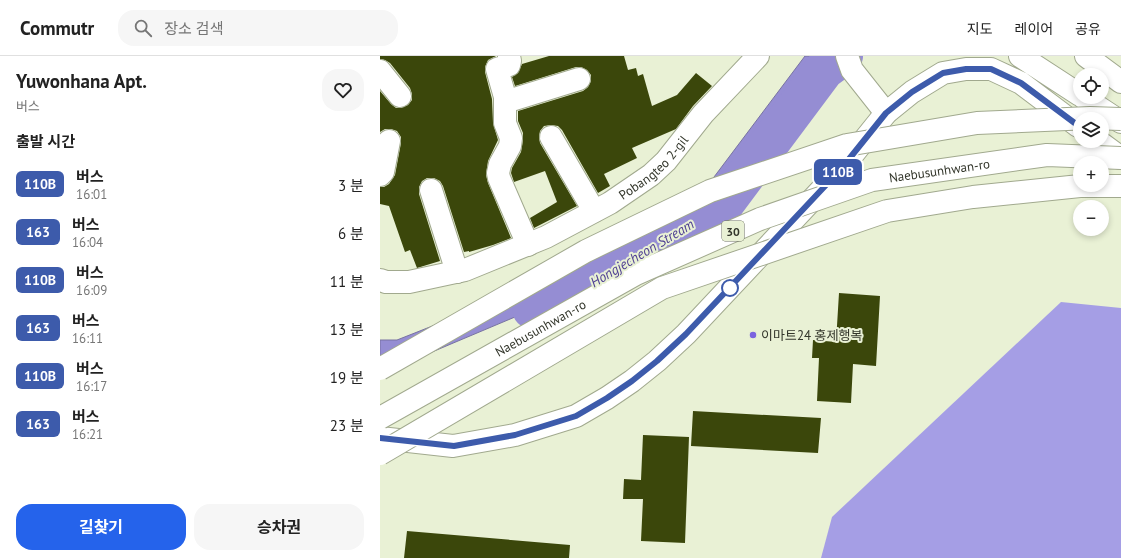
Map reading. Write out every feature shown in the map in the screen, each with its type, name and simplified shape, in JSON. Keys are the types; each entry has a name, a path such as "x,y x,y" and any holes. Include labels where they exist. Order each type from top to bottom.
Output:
{"main road":[{"path":"509,56 510,60 508,65 496,69 505,102 505,123 511,140 510,146 500,164 498,173 528,245"},
{"name":"Pobangteo 2-gil","path":"380,280 409,282 457,272 546,237 610,202 651,175 666,161 703,114 758,56"},
{"path":"380,438 454,446 515,435 576,416 607,398 632,381 657,361 686,334 841,169 886,113 912,92 943,73 962,57 970,56"},
{"path":"1020,56 1073,90"},
{"path":"1086,56 1121,82"},
{"path":"849,63 886,113"},
{"path":"943,73 966,69 991,69 1021,83 1073,123"},
{"path":"380,71 400,96"},
{"path":"505,102 579,79"},
{"path":"1094,104 1121,121"},
{"path":"380,370 586,252 697,198 710,192 847,145 977,123 1090,118 1121,121"},
{"path":"551,137 594,211"},
{"path":"380,175 383,172 389,142"},
{"path":"1107,148 1121,158"},
{"name":"Naebusunhwan-ro","path":"380,418 636,274 760,219 872,180 1046,155 1121,158"},
{"path":"380,454 662,288 887,211 973,197 1080,186 1121,186"},
{"path":"431,190 457,272"}],"shaded area":[{"path":"805,56 848,56 824,70 724,204 579,290 394,368 380,367 380,340 397,340 564,274 711,181"},
{"path":"1061,302 1121,308 1121,558 821,558 832,517"}],"building":[{"path":"380,56 496,56 488,60 485,67 492,99 493,123 498,140 488,161 486,175 511,238 493,245 464,252 443,186 440,181 434,178 427,178 422,181 419,187 419,194 440,261 417,268 410,250 405,252 389,206 380,204 380,187 384,187 389,184 395,175 401,137 397,131 391,129 385,129 380,132 380,91 396,108 401,108 408,105 412,100 412,94 410,88 390,63 380,59"},
{"path":"549,56 624,56 628,70 636,68 638,76 643,74 652,106 677,95 696,73 712,86 693,106 676,129 632,148 637,158 604,174 610,186 598,193 562,130 558,126 544,126 540,131 540,143 577,206 534,228 530,218 557,202 545,171 514,182 511,173 512,168 521,152 523,140 523,133 518,121 518,111 583,91 588,87 591,81 591,75 587,70 581,67 576,67 515,86 512,77 518,73 522,64"},
{"path":"839,293 880,296 876,366 853,364 851,403 817,401 819,358 812,358 813,340 836,342"},
{"path":"693,411 821,418 818,453 691,446"},
{"path":"643,435 689,437 685,543 641,541 643,499 623,499 624,479 641,480"},
{"path":"407,531 570,545 569,558 404,558"}],"waterway":[{"name":"Hongjecheon Stream","path":"532,309 579,290 724,204 824,70 843,56"}],"bus line":[{"name":"110B","path":"380,438 454,446 515,435 576,416 607,398 632,381 657,361 686,334 841,169 886,113 912,92 943,73 966,69 991,69 1021,83 1073,122"}],"place":[{"name":"이마트24 홍제행복","path":"753,335"}]}
